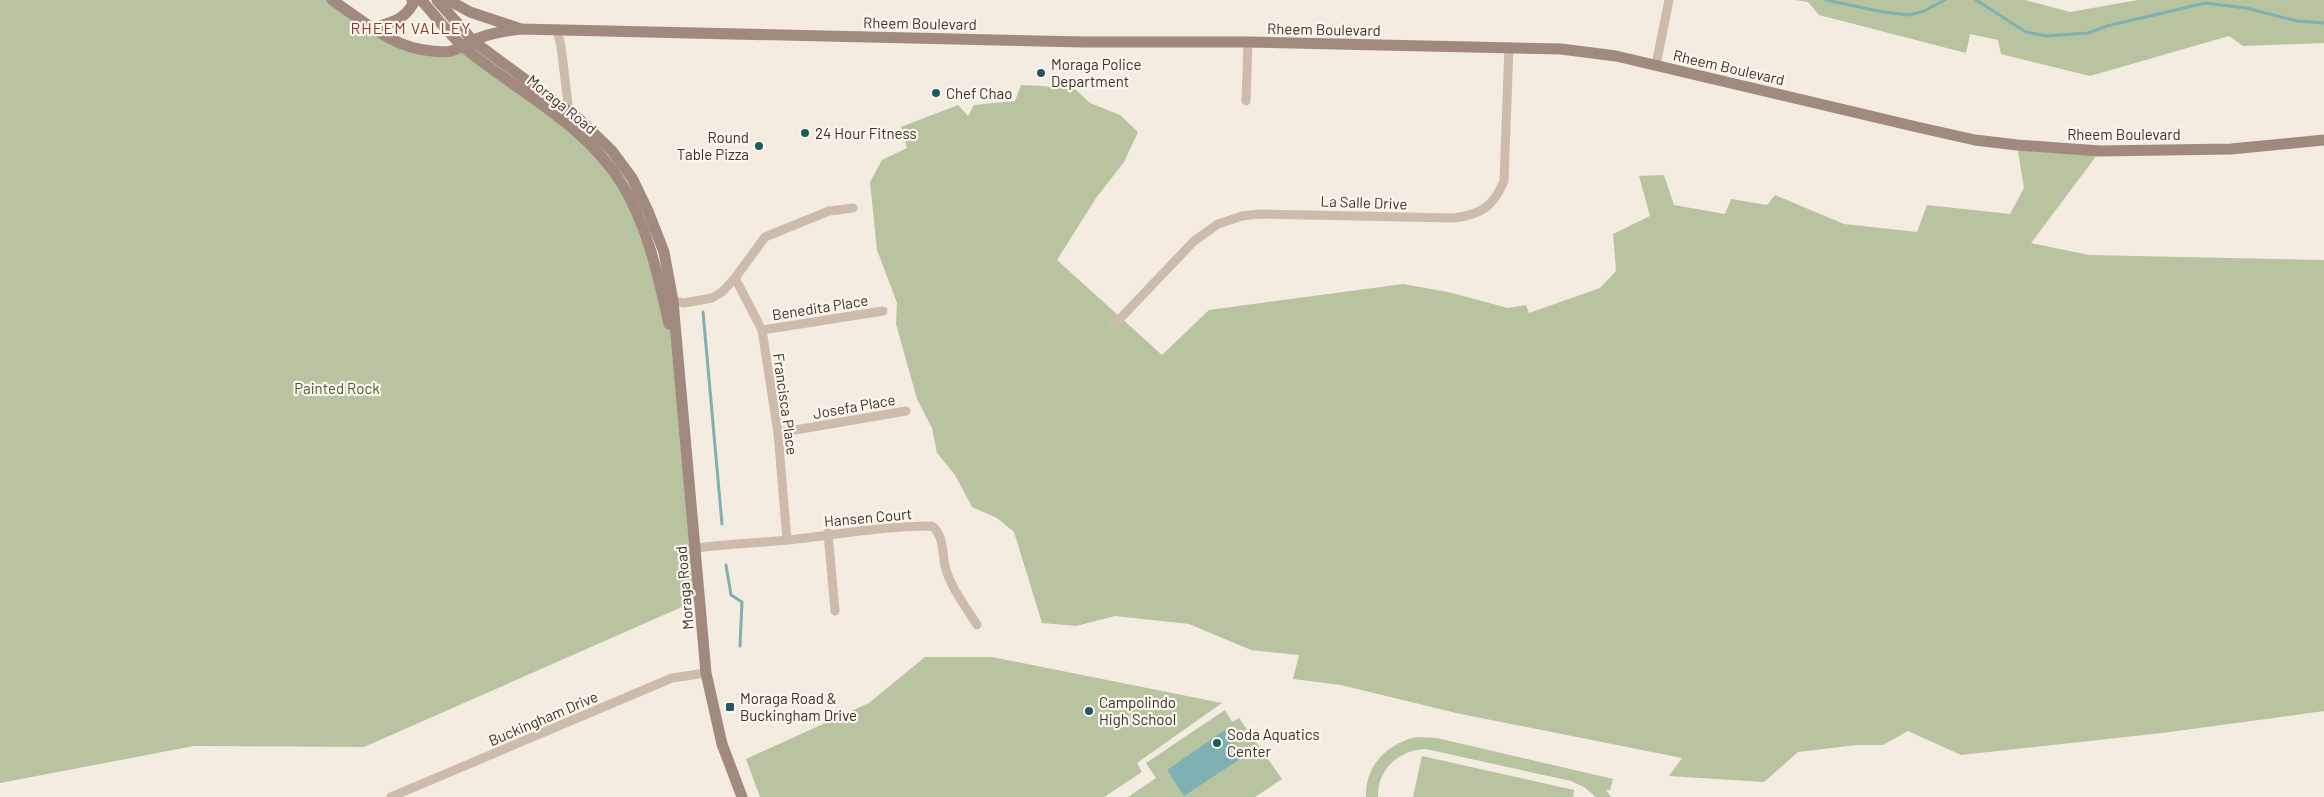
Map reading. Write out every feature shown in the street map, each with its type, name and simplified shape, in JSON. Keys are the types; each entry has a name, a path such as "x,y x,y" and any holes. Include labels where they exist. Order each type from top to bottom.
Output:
{"street":[{"name":"Rheem Boulevard","path":"332,0 383,35 414,50 450,52 506,30 520,29 1084,42 1248,42 1509,47 1579,51 1616,56 1975,140 2017,145 2100,151 2231,149 2324,140"},
{"path":"373,28 396,21 407,14 413,4 412,0"},
{"name":"Moraga Road","path":"421,0 468,44 572,128 604,158 622,184 654,255 680,372"},
{"name":"Moraga Road","path":"437,0 468,44 569,112 612,151 632,178 648,211 664,252 673,301 706,673 722,744 742,797"},
{"path":"448,0 476,14 520,29"},
{"path":"1656,66 1669,0"},
{"path":"557,30 562,46 569,112"},
{"path":"1246,101 1248,42"},
{"name":"La Salle Drive","path":"1114,325 1194,241 1218,224 1242,216 1259,214 1454,218 1467,216 1484,208 1497,198 1504,181 1509,47"},
{"path":"673,301 684,304 712,298 722,292 735,278 765,237 829,211 853,208"},
{"name":"Francisca Place","path":"735,278 762,330 778,433 787,540"},
{"name":"Benedita Place","path":"762,330 883,311"},
{"name":"Josefa Place","path":"778,433 906,411"},
{"name":"Hansen Court","path":"696,548 746,542 787,540 828,533 932,526 941,538 946,568 951,582 978,625"},
{"path":"828,533 835,611"},
{"name":"Buckingham Drive","path":"391,797 672,678 706,673"}],"green space":[{"name":"Painted Rock","path":"0,0 332,0 414,50 463,47 604,158 654,255 680,372 700,599 364,747 194,746 0,783"},
{"path":"1795,0 2025,0 2070,12 2138,0 2324,0 2324,43 2243,46 2229,36 2090,76 2001,54 1998,40 1970,34 1966,53 1819,15 1808,2"},
{"path":"1021,85 1076,90 1090,103 1120,115 1138,132 1124,162 1096,198 1057,260 1162,355 1209,310 1403,284 1448,292 1508,308 1526,305 1529,313 1600,288 1616,271 1613,234 1650,216 1639,176 1664,175 1674,205 1725,214 1731,199 1767,205 1775,195 1844,224 1917,232 1927,205 2010,214 2024,188 2017,145 2100,151 2031,243 2089,255 2324,260 2324,711 2162,733 1961,755 1908,731 1883,745 1857,745 1798,752 1764,782 1669,776 1682,758 1456,713 1341,685 1293,679 1299,655 1251,650 1189,624 1115,616 1076,626 1042,623 1014,532 997,518 972,507 955,475 937,453 932,428 917,399 896,324 897,303 877,250 870,182 882,160 907,148 901,127 958,105 968,116 974,105 1015,101"},
{"path":"925,657 992,657 1222,703 1137,763 1142,772 1104,797 760,797 746,759 869,703"},
{"name":"Soda Aquatics Center","path":"1225,710 1232,722 1239,718 1282,779 1255,797 1128,797 1156,778 1146,763"},
{"path":"1417,737 1437,738 1613,779 1610,790 1606,790 1611,797 1596,797 1584,787 1571,781 1426,749 1416,750 1399,757 1381,778 1378,797 1366,797 1369,775 1380,758 1387,750 1406,740"},
{"path":"1422,756 1574,790 1573,797 1413,797"}],"water":[{"path":"1225,730 1243,757 1184,796 1167,770"}],"waterway":[{"path":"1826,0 1883,12 1910,15 1924,11 1945,0"},
{"path":"1976,0 2026,32 2047,36 2088,33 2107,26 2205,3 2246,8 2297,21 2324,23"},
{"path":"703,312 722,524"},
{"path":"726,565 731,595 742,602 740,646"}],"place":[{"name":"Moraga Police Department","path":"1041,73"},
{"name":"Chef Chao","path":"936,93"},
{"name":"24 Hour Fitness","path":"805,133"},
{"name":"Round Table Pizza","path":"759,146"},
{"name":"Moraga Road & Buckingham Drive","path":"730,707"},
{"name":"Campolindo High School","path":"1089,711"},
{"name":"Soda Aquatics Center","path":"1217,743"}],"district":[{"name":"RHEEM VALLEY","path":"411,27"}]}
